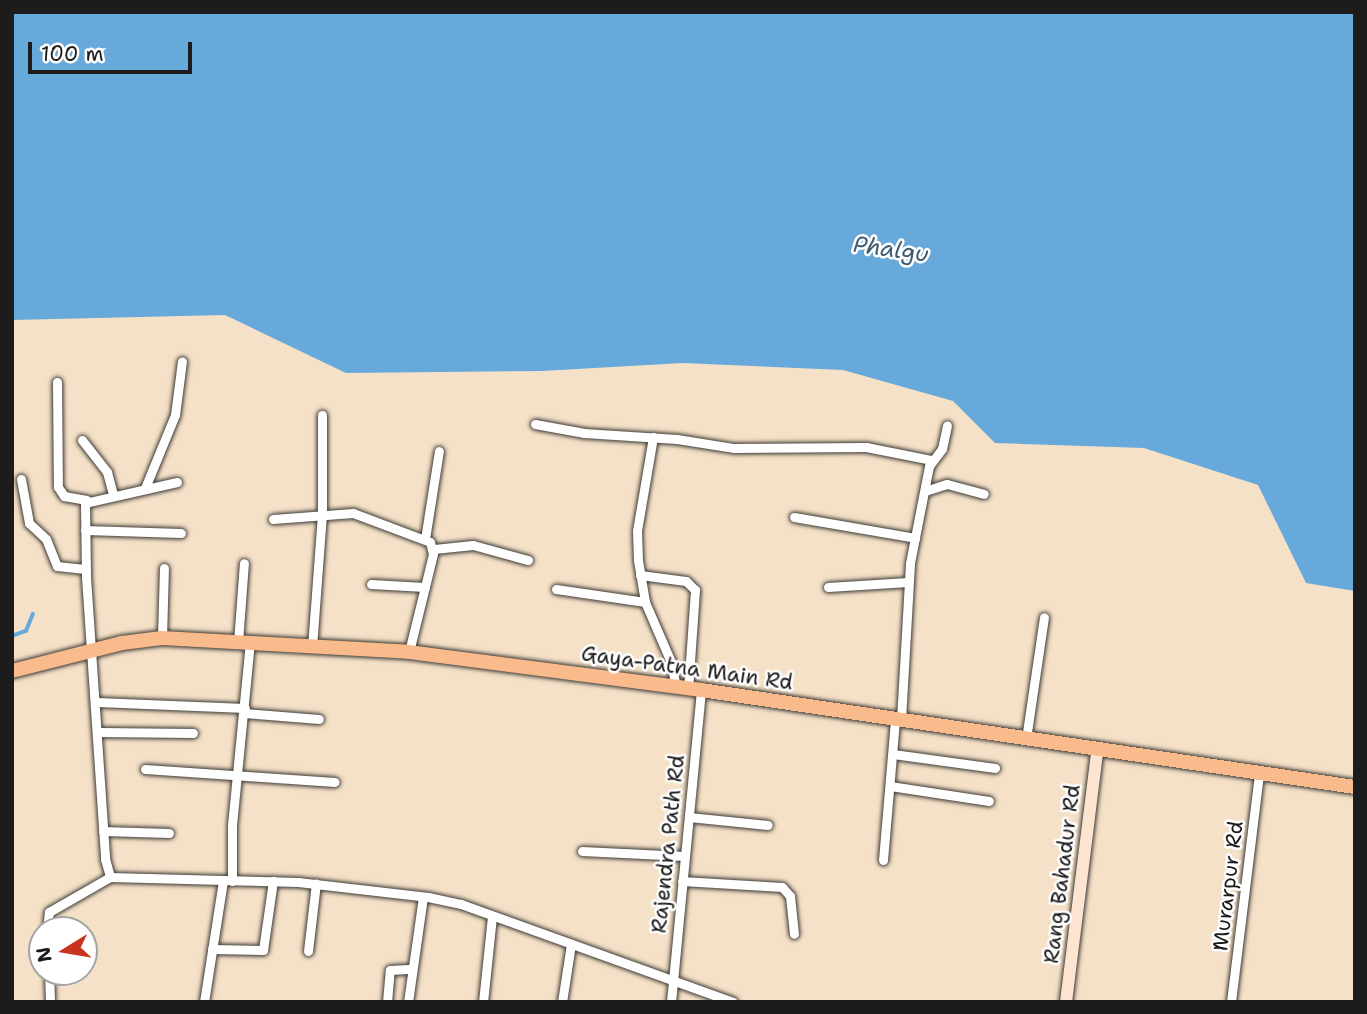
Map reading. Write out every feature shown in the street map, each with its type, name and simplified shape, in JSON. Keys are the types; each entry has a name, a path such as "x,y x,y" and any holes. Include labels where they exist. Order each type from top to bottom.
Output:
{"main road":[{"name":"Gaya-Patna Main Rd","path":"12,671 93,650 162,638 409,652 898,719 1355,788"}],"street":[{"path":"145,488 175,415 182,361"},
{"path":"57,382 58,487 64,496 87,500 177,482"},
{"path":"313,647 322,513 322,415"},
{"path":"535,424 584,433 653,437 734,448 866,447 931,460"},
{"path":"883,860 892,754 898,719 908,582 931,460 942,449 947,426"},
{"path":"653,437 637,531 640,575 645,602 671,662 688,689"},
{"path":"82,440 107,472 113,495"},
{"path":"425,539 439,451"},
{"path":"21,479 29,523 46,539 57,566 86,569"},
{"path":"925,491 947,484 984,494"},
{"path":"87,500 86,569 97,702 103,831 110,877"},
{"path":"272,519 322,513 361,514 425,539 434,549"},
{"path":"794,517 915,538"},
{"path":"85,530 181,533"},
{"path":"434,549 473,545 528,560"},
{"path":"409,652 434,549"},
{"path":"204,1002 212,949 228,881 245,710 244,563"},
{"path":"162,638 164,568"},
{"name":"Rajendra Path Rd","path":"640,575 686,582 695,590 688,689 689,817 671,1002"},
{"path":"828,587 908,582"},
{"path":"371,584 425,587"},
{"path":"556,589 645,602"},
{"path":"1026,739 1044,617"},
{"path":"97,702 245,710 319,719"},
{"path":"99,733 193,733"},
{"name":"Rang Bahadur Rd","path":"1066,1002 1097,751"},
{"path":"892,754 995,768"},
{"path":"145,769 335,782"},
{"name":"Murarpur Rd","path":"1231,1002 1259,774"},
{"path":"890,786 989,801"},
{"path":"689,817 768,825"},
{"path":"103,831 169,833"},
{"path":"582,851 685,856"},
{"path":"49,916 49,912 110,877 316,883 423,897 492,916 733,1002"},
{"path":"212,949 257,954 263,950 273,881"},
{"path":"682,881 782,887 790,896 794,934"},
{"path":"308,951 316,883"},
{"path":"408,1002 423,897"},
{"path":"483,1002 492,916"},
{"path":"562,1002 571,944"},
{"path":"387,1002 390,970 412,969"}],"water":[{"name":"Phalgu","path":"12,12 1355,12 1355,591 1306,583 1258,485 1144,448 995,443 953,401 843,370 683,363 542,371 346,373 225,315 12,320"}],"waterway":[{"path":"12,389 12,398"},
{"path":"12,636 26,631 33,614"}]}
